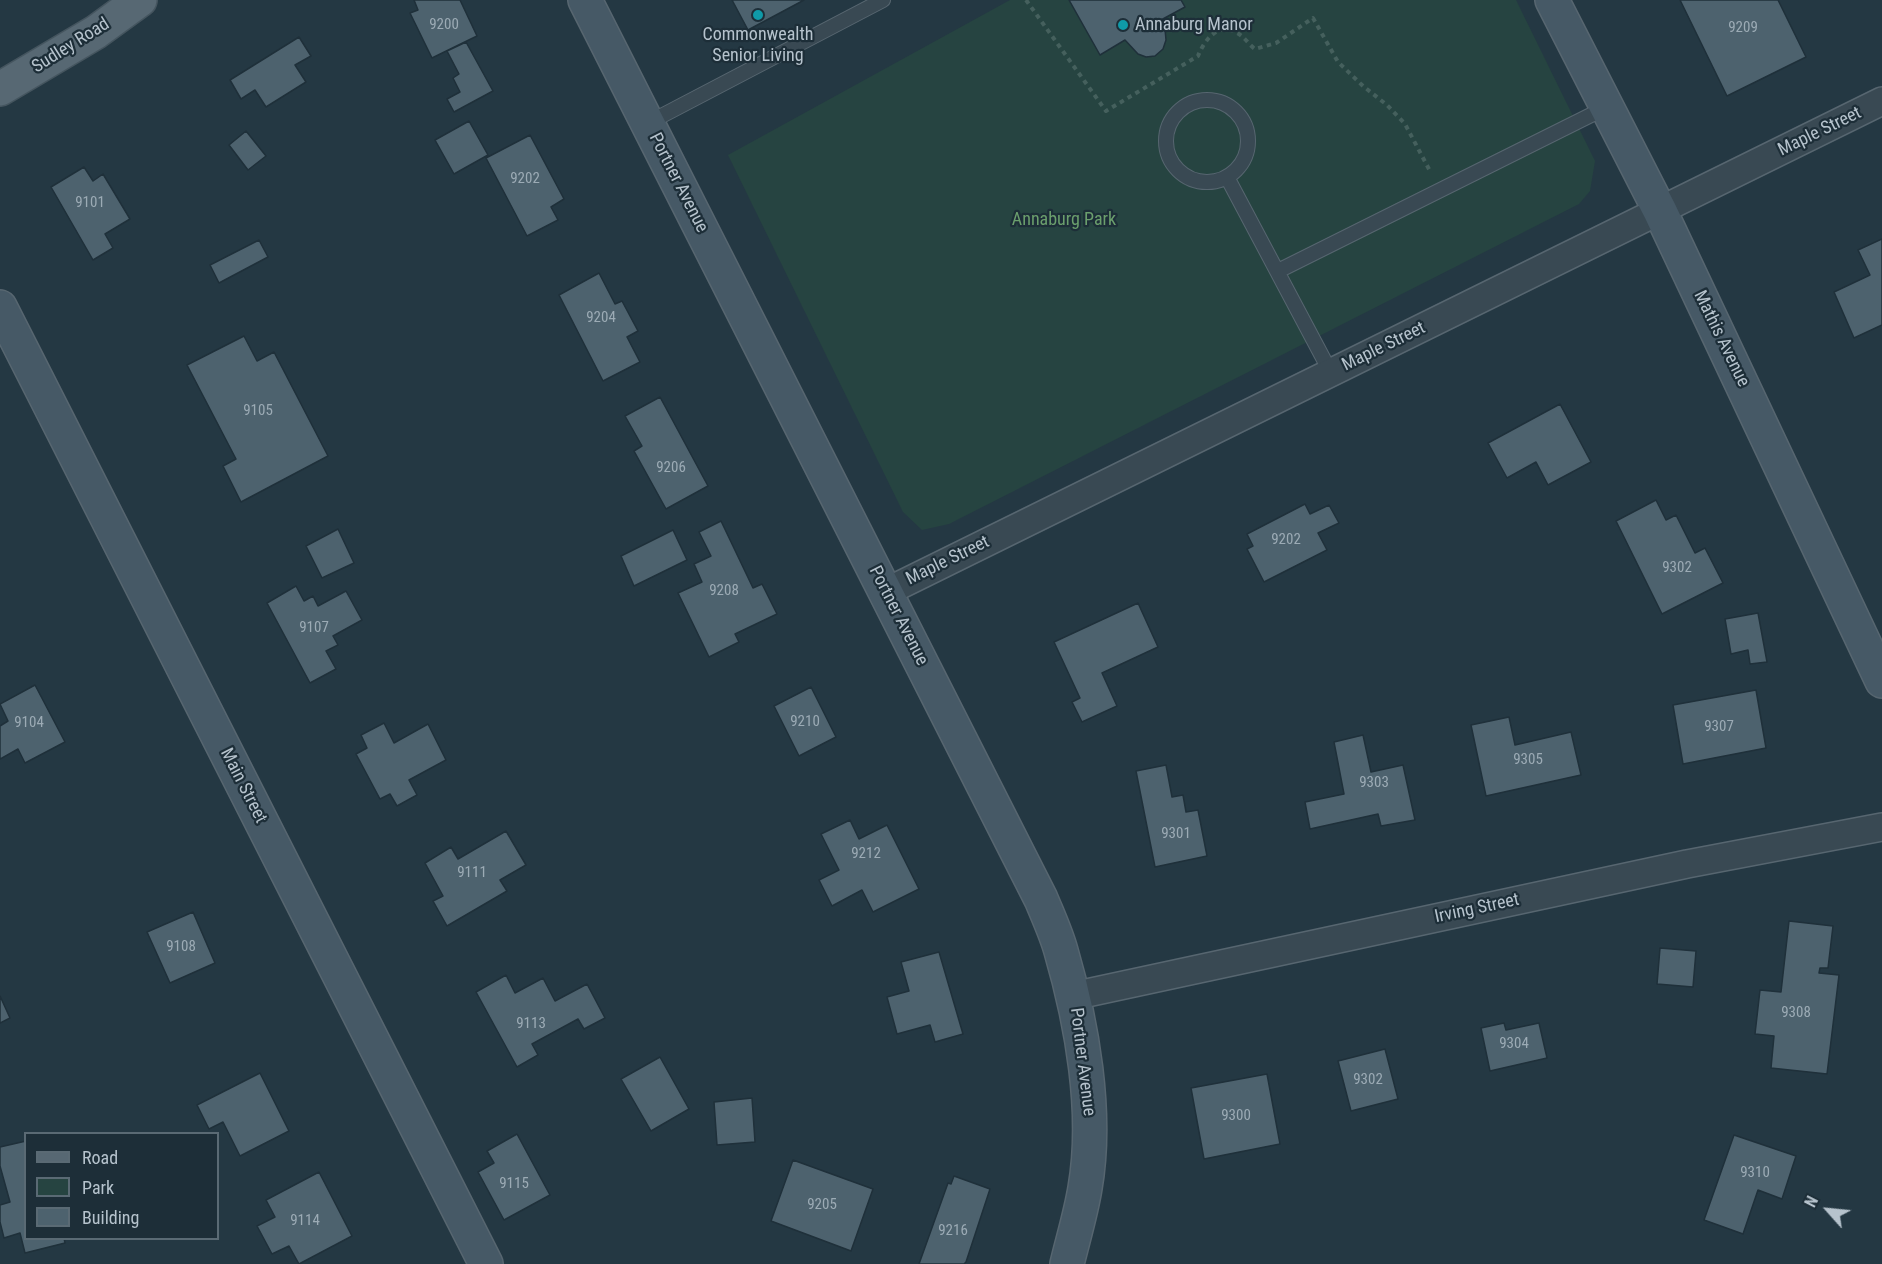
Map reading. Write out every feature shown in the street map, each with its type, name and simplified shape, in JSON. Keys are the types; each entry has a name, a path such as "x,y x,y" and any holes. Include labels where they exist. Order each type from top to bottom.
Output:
{"main road":[{"name":"Sudley Road","path":"0,89 96,32 140,0"}],"street":[{"name":"Portner Avenue","path":"585,0 1041,899 1060,948 1073,996 1084,1061 1090,1122 1085,1187 1067,1264"},
{"name":"Mathis Avenue","path":"1552,0 1660,211 1882,681"},
{"name":"Maple Street","path":"886,592 1882,101"},
{"name":"Main Street","path":"0,307 486,1264"},
{"name":"Irving Street","path":"1073,996 1675,866 1882,827"}],"lane":[{"path":"648,123 883,0"},
{"path":"1204,99 1214,100 1226,104 1243,120 1248,142 1246,154 1235,171 1227,177 1217,182 1197,182 1179,173 1173,166 1165,146 1166,135 1172,118 1182,108 1204,99"},
{"path":"1278,271 1607,107"},
{"path":"1227,177 1331,373"}],"path":[{"path":"1026,0 1107,111 1198,56 1204,41 1215,33 1227,30 1238,33 1255,49 1276,43 1313,18 1338,62 1405,124 1441,190"}],"green space":[{"name":"Annaburg Park","path":"1010,0 1516,0 1595,161 1590,191 1579,204 949,524 922,530 903,512 728,155"}],"building":[{"path":"414,0 460,0 477,36 432,58 410,13 418,10"},
{"name":"Commonwealth Senior Living","path":"732,0 804,0 748,30"},
{"name":"Annaburg Manor","path":"1069,0 1181,0 1185,7 1161,20 1166,40 1163,49 1155,56 1146,57 1138,54 1125,40 1100,55"},
{"path":"1680,0 1778,0 1806,57 1727,96"},
{"path":"299,37 311,56 295,65 306,82 266,107 255,90 241,99 230,80"},
{"path":"466,42 493,91 454,112 447,99 460,92 453,78 459,74 447,51"},
{"path":"469,121 488,155 454,174 435,140"},
{"path":"246,131 266,156 248,170 229,145"},
{"path":"530,135 564,199 551,207 558,220 527,236 486,158"},
{"path":"84,167 93,181 103,174 130,219 105,234 113,248 93,260 51,187"},
{"path":"1882,239 1882,325 1854,338 1834,292 1870,275 1858,250"},
{"path":"259,240 268,257 219,283 210,265"},
{"path":"599,273 615,304 622,301 638,331 627,337 640,362 603,381 559,295"},
{"path":"244,336 257,361 274,352 328,456 241,502 223,466 236,459 187,365"},
{"path":"660,397 708,486 666,509 634,451 642,446 625,416"},
{"path":"1560,404 1591,462 1548,485 1536,462 1507,478 1488,443"},
{"path":"1656,500 1666,520 1676,515 1695,553 1705,548 1723,583 1662,614 1616,521"},
{"path":"1305,504 1310,514 1329,505 1339,523 1318,533 1327,550 1264,582 1247,549 1253,546 1247,534"},
{"path":"721,521 753,588 762,584 777,614 735,634 739,642 709,657 678,593 702,582 694,564 711,556 699,532"},
{"path":"338,529 354,563 322,578 306,546"},
{"path":"673,530 687,560 634,586 621,556"},
{"path":"296,586 304,601 313,596 318,606 346,591 362,620 333,636 338,645 326,651 336,669 310,683 267,603"},
{"path":"1138,603 1158,647 1102,673 1117,706 1082,722 1072,702 1080,698 1054,642"},
{"path":"1758,613 1767,662 1750,664 1748,650 1731,654 1725,619"},
{"path":"35,685 65,742 25,763 18,749 0,759 0,726 8,721 0,704"},
{"path":"811,687 836,737 799,756 774,706"},
{"path":"1756,690 1766,748 1683,764 1673,705"},
{"path":"1509,717 1515,745 1571,732 1581,775 1486,796 1471,725"},
{"path":"384,723 394,743 428,724 446,760 409,780 417,795 397,806 390,794 380,799 356,754 367,748 361,735"},
{"path":"1363,735 1371,772 1403,765 1415,820 1381,826 1378,814 1310,829 1305,802 1344,794 1334,742"},
{"path":"1166,765 1172,797 1183,795 1186,812 1198,810 1207,856 1155,867 1136,771"},
{"path":"850,820 859,839 887,825 919,889 873,912 862,890 832,906 819,880 839,870 821,834"},
{"path":"506,831 526,865 500,880 507,891 447,926 433,901 443,896 425,863 451,847 458,859"},
{"path":"193,912 215,963 170,983 147,932"},
{"path":"1789,921 1833,926 1828,968 1820,968 1819,973 1839,975 1827,1074 1771,1068 1774,1036 1755,1034 1760,990 1781,992"},
{"path":"1660,948 1696,951 1693,987 1657,984"},
{"path":"939,952 963,1034 935,1042 930,1025 897,1034 887,997 909,991 901,962"},
{"path":"506,975 515,993 543,978 555,1001 587,984 605,1018 584,1029 578,1019 532,1044 538,1055 517,1067 476,992"},
{"path":"0,996 10,1018 0,1023"},
{"path":"1504,1023 1506,1030 1539,1023 1547,1058 1490,1071 1481,1028"},
{"path":"1385,1049 1398,1099 1351,1111 1338,1061"},
{"path":"660,1057 689,1109 651,1131 621,1079"},
{"path":"260,1073 289,1131 240,1156 223,1122 209,1129 197,1105"},
{"path":"1267,1074 1280,1144 1204,1159 1191,1088"},
{"path":"752,1098 755,1142 717,1145 714,1102"},
{"path":"517,1134 550,1195 504,1220 478,1172 494,1163 487,1151"},
{"path":"1734,1135 1796,1156 1782,1199 1758,1190 1743,1234 1704,1220"},
{"path":"24,1141 24,1240 64,1240 65,1243 25,1253 20,1233 4,1238 0,1222 0,1205 10,1202 0,1166 0,1147"},
{"path":"793,1160 873,1189 851,1251 771,1221"},
{"path":"319,1172 352,1236 299,1264 289,1246 272,1254 257,1226 275,1217 266,1200"},
{"path":"954,1176 990,1189 966,1262 964,1264 919,1264 948,1183 951,1184"}],"place":[{"name":"Commonwealth Senior Living","path":"758,15"},
{"name":"Annaburg Manor","path":"1123,25"}]}
